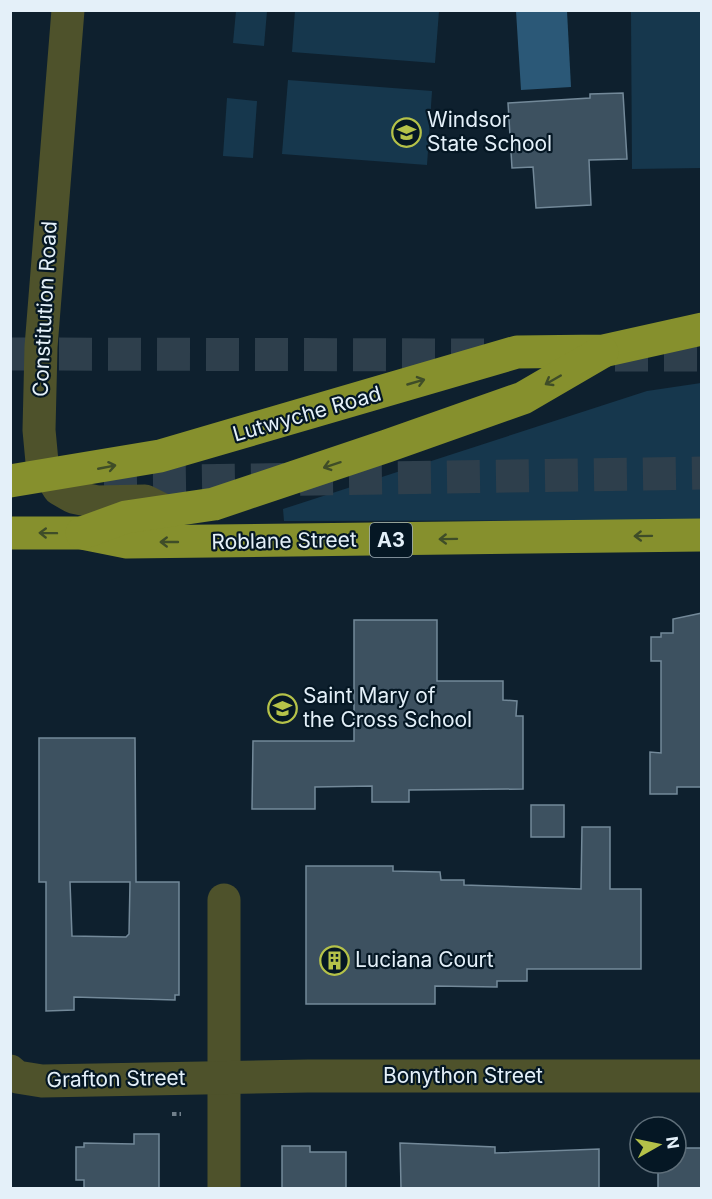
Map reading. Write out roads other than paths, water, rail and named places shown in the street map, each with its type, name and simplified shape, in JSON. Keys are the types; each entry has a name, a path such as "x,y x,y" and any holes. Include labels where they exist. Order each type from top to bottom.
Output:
{"highway":[{"name":"Lutwyche Road","path":"10,482 160,456 517,352 603,351 702,329"},
{"name":"Lutwyche Road","path":"82,533 126,517 214,504 523,398 603,351"},
{"name":"Roblane Street","path":"11,535 82,533 127,542 702,536"}],"street":[{"name":"Constitution Road","path":"49,477 42,462 39,443 41,347 68,10"},
{"path":"49,477 59,489 84,501 145,501 167,512"},
{"path":"224,900 224,1188"},
{"name":"Grafton Street","path":"10,1071 17,1077 42,1081 224,1078"},
{"name":"Bonython Street","path":"224,1078 702,1077"}],"tunnel":[{"path":"10,354 492,355"},
{"path":"615,355 702,355"},
{"path":"55,483 702,473"}],"place":[{"name":"Windsor State School","path":"406,132"},
{"name":"Saint Mary of the Cross School","path":"282,708"},
{"name":"Luciana Court","path":"334,960"}]}
